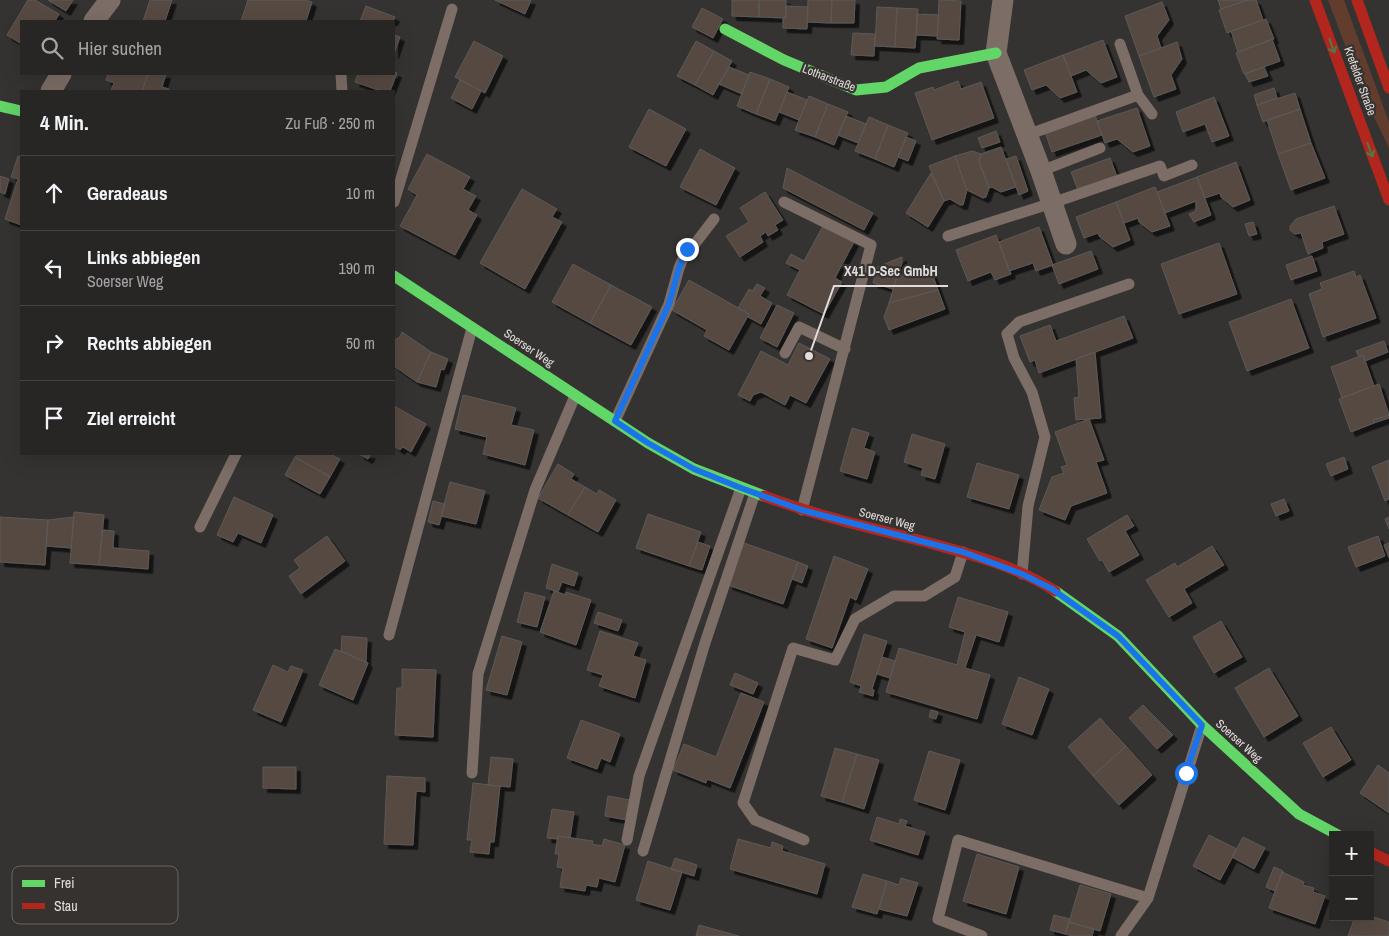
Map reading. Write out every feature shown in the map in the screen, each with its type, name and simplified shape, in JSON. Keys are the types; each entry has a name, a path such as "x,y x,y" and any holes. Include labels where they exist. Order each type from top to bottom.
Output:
{"street":[{"path":"95,20 110,0"},
{"path":"1002,0 996,53 1041,171 1066,244"},
{"name":"Krefelder Straße","path":"1315,0 1389,200"},
{"name":"Krefelder Straße","path":"1357,0 1389,88"},
{"name":"Lotharstraße","path":"725,29 784,60 856,90 886,87 919,68 996,53"},
{"path":"52,90 59,75"},
{"path":"0,106 20,111"},
{"name":"Soerser Weg","path":"395,277 648,443 694,469 755,494 802,510 963,552 1022,574 1052,589 1118,636 1202,725 1299,814 1331,831"},
{"path":"1374,854 1389,861"}],"lane":[{"path":"395,199 452,9"},
{"path":"1120,44 1138,95 1152,114"},
{"path":"341,75 342,90"},
{"path":"1027,135 1138,95"},
{"path":"1041,171 1100,148"},
{"path":"948,236 1052,204 1160,166 1164,176 1192,165"},
{"path":"784,202 871,245 802,510"},
{"path":"615,421 669,304 679,268 687,249 694,245 714,219"},
{"path":"1022,574 1028,506 1045,437 1032,392 1014,358 1007,334 1019,322 1129,284"},
{"path":"389,635 472,326"},
{"path":"785,353 799,327 845,349"},
{"path":"472,773 478,674 535,490 575,396"},
{"path":"200,527 236,455"},
{"path":"627,840 639,776 741,488"},
{"path":"643,851 705,643 755,494"},
{"path":"804,840 755,820 743,803 794,648 835,660 855,619 894,596 924,596 956,577 963,552"},
{"path":"1121,936 1148,898 1202,725"},
{"path":"982,936 938,919 958,840 1148,898"}],"shaded area":[{"path":"1328,0 1344,0 1389,122 1389,148 1365,98"}],"building":[{"path":"28,0 35,0 59,14 56,20 20,20 20,43 7,35"},
{"path":"48,0 73,0 66,11"},
{"path":"150,0 172,0 165,20 143,20"},
{"path":"248,0 305,0 312,2 306,20 241,20"},
{"path":"495,0 531,0 525,14"},
{"path":"732,0 759,0 759,17 732,16"},
{"path":"759,0 786,0 786,18 759,17"},
{"path":"808,0 832,0 831,23 807,22"},
{"path":"832,0 855,0 854,23 831,23"},
{"path":"939,0 961,1 959,40 937,39"},
{"path":"1218,0 1248,0 1221,9"},
{"path":"1248,0 1256,0 1263,20 1227,33 1219,10"},
{"path":"1162,2 1169,20 1157,36 1161,48 1139,56 1125,16"},
{"path":"366,6 395,17 394,20 360,20"},
{"path":"786,6 808,7 807,29 783,28 783,18 786,18"},
{"path":"877,7 897,8 895,47 875,46"},
{"path":"702,8 723,19 713,38 692,27"},
{"path":"897,8 918,9 915,48 895,47"},
{"path":"917,14 939,15 937,36 916,35"},
{"path":"1266,19 1274,39 1238,52 1231,31"},
{"path":"853,33 875,34 874,56 851,55"},
{"path":"395,35 400,37 395,51"},
{"path":"1272,39 1280,61 1244,74 1236,53"},
{"path":"1103,40 1117,77 1101,83 1086,70 1071,76 1063,55"},
{"path":"474,41 503,56 485,93 455,77"},
{"path":"696,41 714,51 695,85 677,76"},
{"path":"1177,42 1182,59 1171,75 1176,89 1154,97 1139,56"},
{"path":"714,51 732,61 713,95 695,85"},
{"path":"1063,55 1077,92 1060,98 1046,85 1032,90 1024,70"},
{"path":"729,67 749,75 742,94 719,84"},
{"path":"1264,67 1268,76 1249,82 1245,74"},
{"path":"395,72 397,73 390,90 378,90 355,82 358,75 395,75"},
{"path":"750,72 770,79 756,114 737,106"},
{"path":"108,75 148,75 142,90 111,90 114,83 106,80"},
{"path":"148,75 166,75 162,87 169,90 142,90"},
{"path":"770,79 789,87 775,121 756,114"},
{"path":"460,80 481,91 472,109 451,98"},
{"path":"958,81 961,89 981,82 994,118 932,140 915,93 933,87 934,90"},
{"path":"1274,88 1277,98 1257,105 1254,95"},
{"path":"787,92 807,100 799,120 779,112"},
{"path":"1295,93 1300,109 1263,122 1257,105"},
{"path":"809,96 828,104 815,137 795,130"},
{"path":"1214,97 1229,136 1212,142 1205,124 1183,132 1176,112"},
{"path":"828,104 848,112 834,145 815,137"},
{"path":"1137,108 1150,146 1133,152 1117,139 1105,143 1097,121"},
{"path":"649,109 686,129 666,166 629,147"},
{"path":"1300,109 1311,143 1278,154 1267,120"},
{"path":"1095,115 1102,135 1052,152 1045,132"},
{"path":"846,116 866,124 858,143 838,135"},
{"path":"869,117 888,125 875,159 855,151"},
{"path":"888,125 908,133 894,167 875,159"},
{"path":"996,131 1000,142 982,148 978,138"},
{"path":"906,137 916,141 908,161 898,157"},
{"path":"1311,143 1325,178 1291,190 1278,154"},
{"path":"1001,147 1016,187 1001,192 992,187 989,188 979,161 981,154"},
{"path":"700,149 735,168 716,205 680,187"},
{"path":"972,151 981,154 979,161 989,188 986,197 983,198 967,190 955,156"},
{"path":"427,154 470,177 463,189 476,196 468,210 477,215 455,255 400,226 417,195 408,189"},
{"path":"18,156 20,157 20,225 5,219 18,179 11,177"},
{"path":"955,156 967,190 963,205 950,199 944,201 929,166"},
{"path":"1016,156 1028,191 1019,195 1006,159"},
{"path":"1110,158 1117,177 1078,190 1071,172"},
{"path":"1236,162 1250,200 1233,207 1221,197 1220,193 1205,198 1197,177"},
{"path":"787,168 873,213 864,230 783,188"},
{"path":"931,173 944,201 928,227 906,213"},
{"path":"0,176 9,179 5,194 0,192"},
{"path":"1197,177 1211,215 1194,222 1189,214 1196,211 1196,201 1165,213 1157,192"},
{"path":"1155,187 1170,226 1152,232 1139,222 1138,218 1124,223 1116,202"},
{"path":"522,189 557,209 552,217 562,222 525,289 480,263"},
{"path":"765,192 783,220 775,225 778,230 768,236 766,232 760,236 763,242 740,257 726,236 749,222 740,208"},
{"path":"1116,202 1130,240 1113,247 1099,236 1098,233 1084,238 1076,217"},
{"path":"1334,206 1344,234 1322,242 1323,248 1308,254 1301,233 1295,234 1290,230 1290,226 1296,219"},
{"path":"1253,222 1257,234 1249,236 1245,224"},
{"path":"823,226 854,242 835,278 842,282 824,314 787,295 800,270 786,263 791,254 804,261"},
{"path":"1039,227 1053,265 1036,271 1033,263 1009,271 999,242"},
{"path":"996,235 1011,274 995,280 991,272 968,281 956,250"},
{"path":"1219,243 1237,294 1179,314 1161,264"},
{"path":"1091,251 1098,269 1059,284 1052,265"},
{"path":"1312,256 1317,271 1291,280 1286,265"},
{"path":"902,257 902,263 893,289 873,283 877,267"},
{"path":"573,264 611,285 590,323 552,302"},
{"path":"929,265 938,290 889,303 897,277"},
{"path":"1354,271 1356,277 1360,275 1376,318 1323,337 1309,294 1322,289 1320,283"},
{"path":"689,280 749,314 729,350 704,336 707,330 672,310"},
{"path":"757,284 765,288 760,296 772,303 761,324 748,317 749,314 738,308 749,289 752,291"},
{"path":"611,285 652,307 631,345 590,323"},
{"path":"938,290 945,309 889,330 884,317 889,303"},
{"path":"1291,299 1309,348 1247,371 1229,322"},
{"path":"777,305 794,313 777,347 760,338"},
{"path":"1124,316 1133,338 1039,373 1035,360 1030,362 1020,336 1050,325 1056,341"},
{"path":"402,332 431,352 417,382 395,367 395,340 399,338"},
{"path":"1384,341 1388,352 1365,361 1363,355 1359,357 1356,351"},
{"path":"799,343 830,359 806,403 790,395 785,405 761,392 753,395 750,401 738,395 761,351 788,365"},
{"path":"431,352 448,359 444,370 441,369 436,387 417,382"},
{"path":"1095,352 1101,418 1076,420 1074,398 1079,397 1076,359"},
{"path":"1363,355 1374,386 1342,398 1331,367"},
{"path":"1379,384 1389,415 1373,420 1374,423 1351,432 1339,399"},
{"path":"463,395 516,408 511,425 534,430 525,465 483,454 487,437 455,429"},
{"path":"395,407 426,424 411,452 403,447 400,450 395,447"},
{"path":"1389,415 1389,418 1374,423 1373,420"},
{"path":"1089,419 1104,460 1096,462 1107,493 1071,506 1065,520 1039,510 1052,477 1064,473 1061,467 1067,465 1055,432"},
{"path":"852,428 869,433 864,448 875,452 867,479 840,471"},
{"path":"912,434 945,444 935,479 921,475 923,468 904,462"},
{"path":"297,455 332,455 340,459 330,477 295,457"},
{"path":"361,455 370,455 368,459"},
{"path":"295,457 330,477 320,494 285,475"},
{"path":"1344,457 1348,469 1331,476 1326,464"},
{"path":"1389,460 1389,499 1385,501 1372,467"},
{"path":"977,463 1019,475 1009,509 967,497"},
{"path":"558,464 574,474 571,479 585,487 568,515 538,498"},
{"path":"450,482 485,491 476,524 441,516"},
{"path":"585,487 597,494 599,490 616,500 598,532 568,515"},
{"path":"234,497 273,515 261,543 238,533 233,542 217,535"},
{"path":"1284,499 1289,511 1276,516 1271,504"},
{"path":"433,501 445,504 439,525 428,522"},
{"path":"74,512 104,515 99,565 70,563"},
{"path":"648,514 701,532 689,566 636,548"},
{"path":"1127,515 1134,526 1125,531 1139,555 1109,572 1087,539"},
{"path":"0,517 48,520 45,565 0,562"},
{"path":"74,517 71,548 46,546 48,520"},
{"path":"1389,517 1389,529 1385,519"},
{"path":"102,530 114,531 113,548 149,551 148,569 99,565"},
{"path":"327,536 345,561 301,594 289,576 300,568 294,560"},
{"path":"1378,536 1385,556 1356,567 1348,547"},
{"path":"698,542 710,546 702,570 689,566"},
{"path":"744,543 798,562 783,604 728,585"},
{"path":"1389,543 1389,558 1384,545"},
{"path":"1212,546 1224,565 1184,589 1192,603 1169,617 1146,580 1175,563 1177,567"},
{"path":"834,556 868,569 856,600 850,597 832,648 806,639"},
{"path":"798,562 808,566 802,583 792,579"},
{"path":"552,564 578,573 574,586 562,582 558,592 546,588"},
{"path":"554,591 566,595 566,592 591,600 576,645 540,632"},
{"path":"525,592 545,597 537,627 517,622"},
{"path":"958,597 1008,612 999,642 976,635 965,668 990,675 977,719 886,692 899,648 957,665 965,632 949,627"},
{"path":"598,612 622,620 618,631 594,623"},
{"path":"1221,621 1242,657 1214,673 1193,637"},
{"path":"600,631 638,643 633,656 646,660 635,698 599,686 603,675 587,670"},
{"path":"864,634 887,641 872,689 874,690 873,696 859,692 861,686 850,682"},
{"path":"342,636 367,638 366,662 341,651"},
{"path":"502,636 522,642 507,695 486,690"},
{"path":"335,649 368,663 353,700 319,685"},
{"path":"882,657 895,661 890,678 877,674"},
{"path":"273,665 288,672 291,666 303,670 281,722 253,710"},
{"path":"1269,668 1298,716 1264,737 1235,688"},
{"path":"402,669 436,670 433,737 395,735 397,688 402,688"},
{"path":"735,673 758,683 753,694 730,685"},
{"path":"1019,677 1049,689 1032,735 1002,724"},
{"path":"741,693 764,702 730,788 707,779 706,783 673,770 684,744 716,757"},
{"path":"1143,705 1173,735 1157,749 1129,718"},
{"path":"931,710 938,712 936,719 929,717"},
{"path":"1100,718 1126,746 1093,776 1068,747"},
{"path":"581,720 620,734 610,762 601,758 597,769 567,758"},
{"path":"1331,727 1351,760 1323,777 1303,743"},
{"path":"1126,746 1152,775 1119,805 1093,776"},
{"path":"835,748 857,754 842,802 821,796"},
{"path":"929,751 960,760 945,810 914,800"},
{"path":"857,754 879,760 864,809 842,802"},
{"path":"491,757 513,759 510,787 488,785"},
{"path":"1378,765 1389,773 1389,813 1360,793"},
{"path":"263,767 296,767 296,789 263,788"},
{"path":"387,776 425,778 425,792 416,791 413,845 384,844"},
{"path":"473,783 500,786 494,842 490,842 489,854 470,852 472,840 467,840"},
{"path":"608,796 630,800 627,820 605,816"},
{"path":"552,809 574,812 570,838 558,836 558,839 547,838"},
{"path":"877,817 899,824 900,819 907,821 905,826 925,832 918,855 870,840"},
{"path":"1209,835 1237,849 1220,880 1193,866"},
{"path":"558,836 593,841 592,844 602,846 604,839 625,845 615,882 599,878 597,887 586,885 585,891 560,887 563,868 557,867 559,854 555,854"},
{"path":"1243,837 1265,848 1254,869 1232,857"},
{"path":"738,839 771,848 772,842 783,846 782,851 825,864 817,894 730,869"},
{"path":"977,854 1019,867 1006,914 963,901"},
{"path":"675,858 697,865 694,876 671,869"},
{"path":"648,861 682,872 670,910 636,900"},
{"path":"1274,867 1283,871 1275,891 1266,887"},
{"path":"1282,872 1304,882 1303,885 1314,888 1313,892 1325,896 1315,924 1269,908"},
{"path":"863,874 887,881 877,914 852,907"},
{"path":"901,878 918,883 907,916 879,909 887,881 899,885"},
{"path":"1080,885 1111,894 1100,931 1069,922"},
{"path":"1054,915 1070,919 1065,934 1050,930"},
{"path":"1374,917 1389,922 1389,936 1348,936 1354,921 1374,921"},
{"path":"1069,922 1094,929 1092,936 1065,934"},
{"path":"699,925 739,936 696,936"}],"traffic: fast":[{"path":"725,29 784,60 856,90 886,87 919,68 996,53"},
{"path":"0,106 20,111"},
{"path":"395,277 648,443 694,469 764,496"},
{"path":"1055,591 1118,636 1202,725 1299,814 1331,831"}],"traffic: jam":[{"path":"1315,0 1389,200"},
{"path":"1357,0 1389,88"},
{"path":"764,496 824,516 959,551 1025,574 1055,591"},
{"path":"1374,854 1389,861"}],"place":[{"name":"X41 D-Sec GmbH","path":"809,356"}],"route":[{"path":"687,249 679,268 669,304 615,421 648,443 694,469 741,488 802,510 963,552 1022,574 1052,589 1118,636 1202,725 1186,773"}]}
